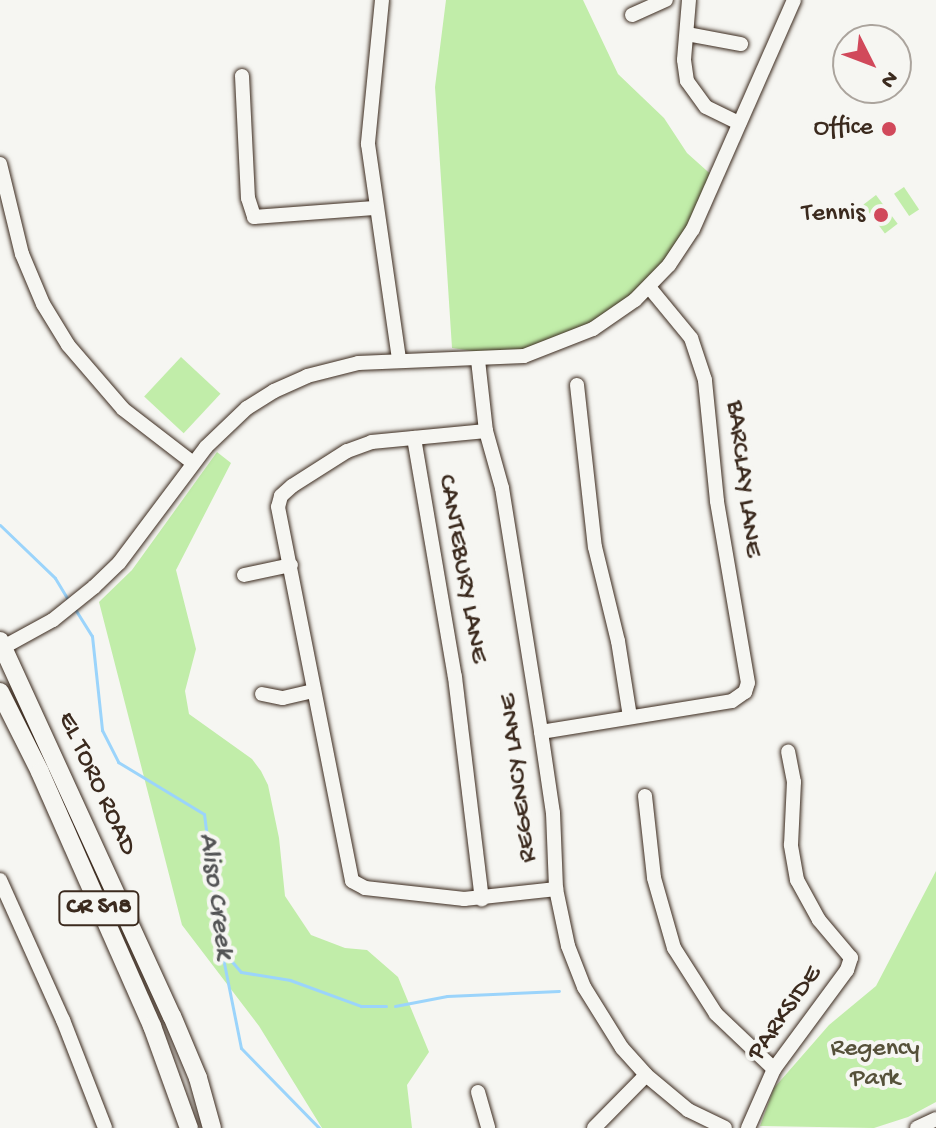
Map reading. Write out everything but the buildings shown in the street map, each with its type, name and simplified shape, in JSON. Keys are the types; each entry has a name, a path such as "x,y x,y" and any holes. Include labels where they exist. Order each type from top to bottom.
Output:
{"main road":[{"name":"EL TORO ROAD","path":"1,645 172,1016 198,1078 212,1128"},
{"name":"EL TORO ROAD","path":"0,692 40,772 152,1026 189,1128"}],"street":[{"path":"382,0 368,144 374,208 399,360"},
{"path":"632,15 666,0"},
{"path":"689,0 684,60 691,89 706,107 739,123"},
{"path":"1,645 53,620 94,587 119,563 193,463 240,414 286,385 330,368 399,360 478,360 524,356 575,337 617,313 649,287 669,265 693,229 794,0"},
{"path":"687,34 741,44"},
{"path":"242,76 248,198 254,217 374,208"},
{"path":"0,164 22,254 43,304 68,345 123,409 193,463"},
{"name":"BARCLAY LANE","path":"630,717 732,701 745,692 749,672 723,537 705,380 691,338 649,287"},
{"name":"REGENCY LANE","path":"478,360 486,431 502,488 541,732 553,813 556,889 568,946 584,987 622,1048 646,1075 688,1110 725,1128"},
{"path":"541,732 630,717 618,641 595,547 577,385"},
{"path":"486,431 372,442 347,451 292,486 281,496 278,507 350,877 355,883 380,890 482,899 556,889"},
{"name":"CANTEBURY LANE","path":"414,438 455,677 482,899"},
{"path":"244,575 291,565"},
{"path":"262,694 283,698 314,691"},
{"name":"PARKSIDE","path":"748,1128 774,1069 847,970 851,958 819,920 797,880 791,845 794,782 788,752"},
{"path":"645,796 654,878 674,948 716,1014 774,1069"},
{"path":"0,880 63,1020 105,1128"},
{"path":"594,1128 646,1075"},
{"path":"478,1092 488,1128"},
{"path":"917,1128 936,1119"}],"green space":[{"path":"446,0 583,0 618,74 664,118 687,153 716,179 662,274 593,329 515,357 452,348 435,87"},
{"path":"904,187 919,209 909,216 894,194"},
{"name":"Tennis","path":"876,195 898,224 885,233 863,205"},
{"path":"181,357 220,394 184,433 144,396"},
{"path":"217,452 231,463 176,570 196,649 185,691 189,714 252,759 261,771 268,785 279,838 285,896 311,935 345,948 367,950 398,977 429,1052 407,1085 412,1128 322,1128 259,1026 182,925 99,602 132,570"},
{"name":"Regency Park","path":"936,871 936,1102 908,1117 874,1128 760,1126 774,1088 829,1025 876,986"}],"waterway":[{"name":"Aliso Creek","path":"0,525 55,578 68,600"},
{"name":"Aliso Creek","path":"75,609 92,636 102,730 118,762 204,814 221,948 241,1048 319,1128"},
{"path":"221,949 241,972 290,980 361,1006 386,1006"},
{"path":"395,1006 447,996 559,991"}],"place":[{"name":"Office","path":"889,129"},
{"name":"Tennis","path":"881,215"}]}
